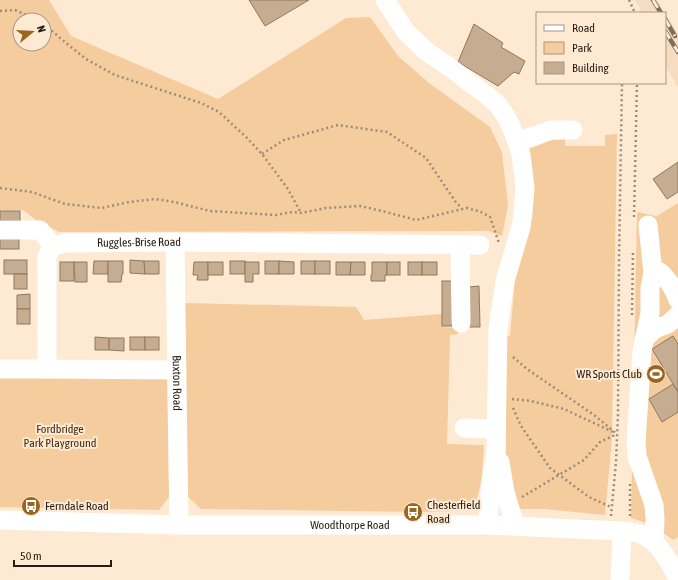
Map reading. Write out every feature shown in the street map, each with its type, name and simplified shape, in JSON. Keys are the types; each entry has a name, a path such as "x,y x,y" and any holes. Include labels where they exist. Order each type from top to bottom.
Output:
{"street":[{"path":"385,0 406,32 427,52 448,66 498,105 506,115 518,142 521,155 525,187 524,201 520,227 505,281 498,323 496,449 490,492 488,526"},
{"path":"518,142 551,130 573,130"},
{"path":"641,225 653,273 650,288 650,313 642,351 636,442 637,456 654,505 654,543"},
{"path":"0,230 40,230 53,246 47,256 47,369"},
{"name":"Ruggles-Brise Road","path":"53,246 66,243 175,242 489,247"},
{"name":"Buxton Road","path":"175,242 179,525"},
{"path":"460,246 461,323"},
{"path":"653,273 660,272 667,278 678,300"},
{"path":"644,338 655,329 668,324 678,315"},
{"path":"0,369 177,370"},
{"path":"464,428 496,429"},
{"path":"496,449 514,526"},
{"name":"Woodthorpe Road","path":"0,520 179,525 514,526 620,531 644,535 654,543 663,552 678,578"},
{"path":"620,531 620,580"}],"path":[{"path":"629,0 635,12"},
{"path":"0,11 15,10 20,12"},
{"path":"52,31 86,59 115,75 202,103 219,112 262,154 288,189 301,213"},
{"path":"620,531 611,507 616,462 617,434 622,84"},
{"path":"637,84 641,225"},
{"path":"262,154 284,140 338,126 387,132 426,158 462,209"},
{"path":"0,188 32,192 65,204 102,208 129,202 155,199 210,211 276,215 292,212 301,213 326,208 360,206 416,220 467,208 481,212 490,217 499,243 489,247"},
{"path":"632,318 634,247"},
{"path":"513,356 528,369 594,415 617,434"},
{"path":"611,507 589,497 550,468 521,426 509,399 531,401 564,409 617,434"},
{"path":"508,504 584,460 600,442 617,434"},
{"path":"620,531 630,479"}],"shaded area":[{"path":"635,0 657,0 664,12 641,12"},
{"path":"666,15 678,34 678,88 666,67"}],"green space":[{"path":"0,0 49,0 71,36 218,99 346,18 370,17 398,56 429,83 490,127 502,152 508,206 502,236 488,231 59,232 37,221 23,210 0,210"},
{"path":"617,134 612,438 605,515 544,509 518,509 511,495 506,455 505,335 510,336 515,278 532,186 529,149 552,140 565,139 565,146 605,146 605,135"},
{"name":"WR Sports Club","path":"678,203 678,537 673,540 654,527 631,518 637,212 657,216"},
{"path":"185,303 356,307 364,320 442,314 442,327 458,328 458,334 450,335 447,444 484,445 480,487 475,502 469,508 457,511 422,512 201,509 186,495"},
{"name":"Fordbridge Park Playground","path":"0,373 167,374 169,497 159,510 0,507"}],"building":[{"path":"249,0 309,0 265,26"},
{"path":"474,24 503,43 501,47 525,61 519,74 514,72 498,86 458,62"},
{"path":"678,162 678,192 667,199 653,179"},
{"path":"0,211 20,211 20,221 0,221"},
{"path":"0,238 19,238 19,249 0,249"},
{"path":"4,260 27,260 27,274 4,274"},
{"path":"130,260 144,261 145,274 130,273"},
{"path":"94,261 108,261 108,274 93,274"},
{"path":"108,261 123,261 123,274 121,282 108,282"},
{"path":"144,261 159,261 159,274 145,274"},
{"path":"230,261 245,261 245,274 230,274"},
{"path":"265,261 279,261 279,274 265,274"},
{"path":"279,261 294,262 294,274 279,274"},
{"path":"301,261 315,261 315,274 301,274"},
{"path":"315,261 330,261 330,274 315,274"},
{"path":"60,262 74,262 74,281 60,281"},
{"path":"74,262 87,262 87,282 75,282"},
{"path":"194,262 208,262 208,280 197,280 198,275 193,275"},
{"path":"208,262 223,262 223,275 208,275"},
{"path":"245,262 259,262 259,274 253,274 253,282 245,282"},
{"path":"336,262 351,262 350,275 336,275"},
{"path":"351,262 365,262 365,275 350,275"},
{"path":"372,262 387,262 387,275 385,275 385,281 371,281"},
{"path":"387,262 400,262 400,275 387,275"},
{"path":"408,262 422,262 422,275 408,275"},
{"path":"422,262 437,262 437,275 422,275"},
{"path":"14,274 27,274 27,289 14,289"},
{"path":"442,281 452,281 452,326 442,326"},
{"path":"479,286 480,327 469,327 469,287"},
{"path":"30,294 30,309 17,309 17,295"},
{"path":"17,309 30,309 30,324 17,324"},
{"path":"673,336 678,344 678,392 652,349"},
{"path":"95,337 109,338 109,350 95,350"},
{"path":"130,337 145,337 145,350 130,350"},
{"path":"145,337 159,337 159,350 145,350"},
{"path":"109,338 124,338 124,351 109,350"},
{"path":"673,384 678,392 678,412 662,422 649,399"}],"railway":[{"path":"653,0 660,12"},
{"path":"666,21 675,36"},
{"path":"666,33 678,52"}],"place":[{"name":"WR Sports Club","path":"656,374"},
{"name":"Ferndale Road","path":"31,506"},
{"name":"Chesterfield Road","path":"413,512"}]}
